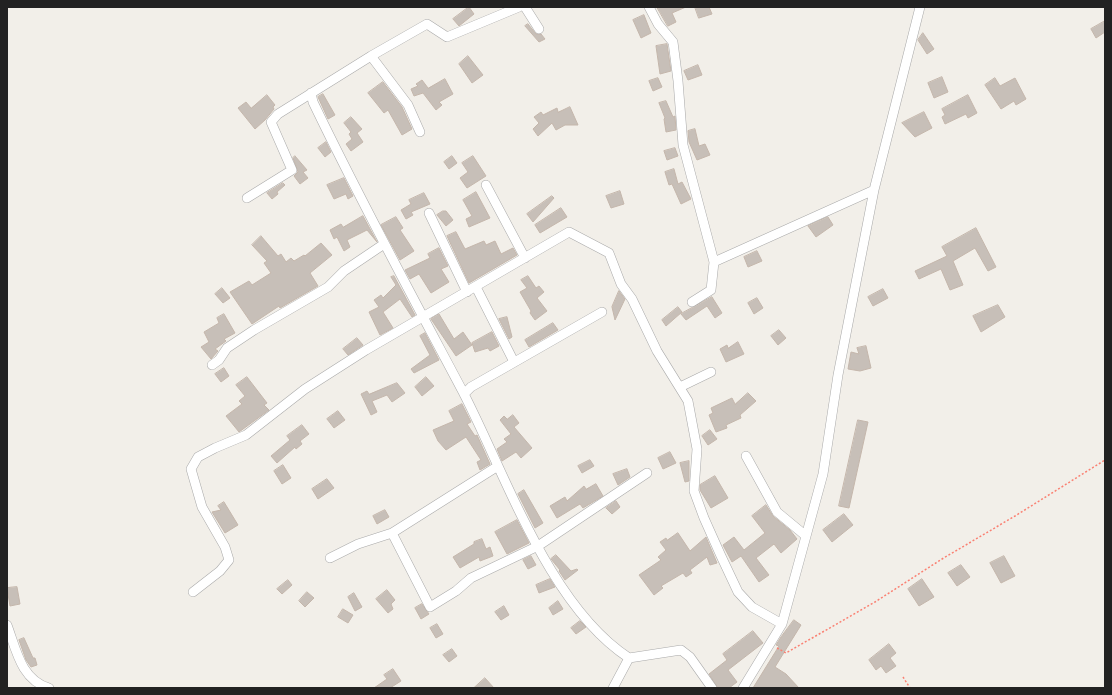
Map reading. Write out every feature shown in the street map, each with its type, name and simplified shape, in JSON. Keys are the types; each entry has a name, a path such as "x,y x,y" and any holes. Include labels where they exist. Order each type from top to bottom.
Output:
{"street":[{"path":"247,198 292,170 271,122 278,114 371,56 427,24 447,37 519,7"},
{"path":"525,7 539,29"},
{"path":"649,7 658,24 673,42 678,81 683,145 714,262 711,290 692,302"},
{"path":"743,688 782,624 823,474 838,375 874,190 920,7"},
{"path":"371,56 408,105 420,132"},
{"path":"311,93 384,244 464,394 498,466 556,579 587,620 614,648 629,658 681,650 690,657 712,688"},
{"path":"486,184 525,258"},
{"path":"714,262 874,190"},
{"path":"429,213 467,292"},
{"path":"193,592 220,571 229,560 225,547 202,507 191,469 198,457 246,435 304,389 366,350 569,232 609,253 621,284 632,299 657,351 688,401 697,448 694,491 704,518 738,592 752,607 782,624"},
{"path":"212,365 219,360 227,348 254,330 328,287 344,270 384,244"},
{"path":"476,287 514,362"},
{"path":"464,394 471,387 602,312"},
{"path":"680,387 711,372"},
{"path":"746,456 778,512 806,536"},
{"path":"330,558 358,544 392,533 498,466"},
{"path":"392,533 430,608 456,591 472,578 538,546 647,473"},
{"path":"7,625 24,671 40,685 49,688"},
{"path":"613,688 629,658"}],"path":[{"path":"770,644 786,653 875,602 942,559 1105,460"},
{"path":"903,677 910,688"}],"building":[{"path":"469,7 474,14 459,26 453,19"},
{"path":"657,7 686,7 672,13 676,22 668,26"},
{"path":"695,7 709,7 712,14 699,18"},
{"path":"644,15 651,33 641,38 633,20"},
{"path":"1105,21 1105,32 1096,38 1091,29"},
{"path":"528,24 536,34 541,34 545,39 539,42 525,26"},
{"path":"923,33 934,49 927,54 918,40"},
{"path":"667,44 671,71 660,74 656,46"},
{"path":"468,56 483,75 472,83 459,64"},
{"path":"698,65 702,75 688,80 684,71"},
{"path":"942,77 948,92 934,98 928,83"},
{"path":"658,78 662,87 653,91 649,81"},
{"path":"995,78 1000,86 1015,78 1026,99 1016,105 1014,101 1001,109 985,85"},
{"path":"445,79 453,94 439,102 442,105 436,110 423,93 414,96 411,89 418,86 416,84 422,80 428,88"},
{"path":"383,82 402,107 412,129 402,135 388,110 384,113 368,93"},
{"path":"323,94 335,115 328,119 318,97"},
{"path":"267,95 275,105 273,107 274,109 255,129 238,108 246,102 251,108"},
{"path":"968,95 977,113 968,118 966,114 945,124 942,117 945,115 942,109"},
{"path":"666,101 673,117 675,116 676,130 666,132 665,118 659,103"},
{"path":"570,107 578,125 565,125 556,130 552,123 538,136 533,129 539,123 534,117 541,112 543,115 557,108 558,112"},
{"path":"924,112 932,128 915,137 902,123"},
{"path":"351,117 362,129 357,133 363,142 351,151 346,144 352,139 349,134 351,132 344,123"},
{"path":"695,129 699,146 705,144 710,155 697,160 689,142 688,131"},
{"path":"326,142 331,152 325,157 318,148"},
{"path":"675,148 678,156 667,160 664,151"},
{"path":"295,156 307,170 303,172 308,178 300,184 294,176 298,172 293,158"},
{"path":"452,156 457,163 449,169 444,162"},
{"path":"473,156 486,176 467,188 460,178 468,172 462,163"},
{"path":"674,169 678,184 682,182 691,199 681,204 672,184 669,185 665,172"},
{"path":"344,178 353,196 348,199 346,194 334,199 327,185"},
{"path":"283,183 285,185 272,199 267,193"},
{"path":"620,191 624,204 611,208 606,196"},
{"path":"476,192 490,218 469,227 466,219 472,216 463,200"},
{"path":"424,193 430,204 411,212 413,215 406,219 401,210 411,204 409,200"},
{"path":"552,196 554,198 533,222 527,214"},
{"path":"561,208 567,217 540,233 535,225"},
{"path":"443,211 446,211 453,220 446,226 437,215"},
{"path":"363,216 377,242 367,230 347,240 350,247 344,251 337,237 334,239 330,230 341,224 343,227"},
{"path":"396,217 403,228 400,230 414,251 400,260 381,225"},
{"path":"828,217 833,225 816,237 808,226"},
{"path":"976,228 996,267 988,271 975,248 953,261 963,285 950,290 941,269 919,279 915,271 947,256 942,247"},
{"path":"456,232 465,249 484,241 486,245 495,241 501,254 513,248 517,255 469,283 447,236"},
{"path":"261,236 278,256 281,254 286,262 291,258 294,261 304,255 305,256 321,243 332,255 310,273 318,286 280,308 279,306 252,324 230,292 249,281 252,285 271,273 264,263 267,261 252,245"},
{"path":"439,248 448,266 441,269 449,282 431,293 419,274 410,279 405,270 430,258 428,254"},
{"path":"757,251 762,261 748,267 744,257"},
{"path":"394,276 415,315 412,317 400,299 383,312 393,328 380,335 369,312 379,307 374,300 381,295 383,298 396,285 391,277"},
{"path":"528,276 536,288 539,286 544,292 537,298 547,311 535,320 520,292 527,288 521,280"},
{"path":"222,288 230,298 223,303 215,294"},
{"path":"883,289 888,298 873,306 868,297"},
{"path":"619,291 625,299 615,320 612,307"},
{"path":"712,297 722,313 715,318 707,306 686,320 681,314"},
{"path":"757,298 763,308 754,314 748,303"},
{"path":"998,305 1005,317 981,332 973,316"},
{"path":"678,307 682,312 666,326 662,320"},
{"path":"224,314 235,333 224,339 226,341 215,349 218,351 211,359 201,347 209,342 204,332 219,323 217,318"},
{"path":"439,314 454,339 463,332 472,345 456,356 431,319"},
{"path":"507,317 512,337 509,339 499,319"},
{"path":"553,323 558,330 529,347 525,340"},
{"path":"779,330 786,338 778,345 771,336"},
{"path":"492,332 499,346 490,351 488,348 475,352 472,343"},
{"path":"425,333 439,360 414,373 411,369 430,355 420,336"},
{"path":"357,338 363,345 348,355 343,349"},
{"path":"738,342 744,354 726,362 720,349 727,345 728,348"},
{"path":"866,346 871,368 860,371 848,369 851,352 859,354 857,348"},
{"path":"224,368 229,376 221,382 215,374"},
{"path":"247,377 267,403 264,405 269,410 239,432 226,416 242,404 239,401 245,396 236,385"},
{"path":"426,377 434,386 422,396 415,387"},
{"path":"397,383 405,393 392,402 387,395 372,401 377,412 371,415 361,394 367,391 369,394"},
{"path":"748,393 756,401 740,415 741,418 726,425 727,428 716,432 709,415 713,413 711,408 732,398 735,404"},
{"path":"462,404 471,422 467,424 475,436 477,435 490,464 480,470 477,462 481,460 466,437 446,450 438,441 433,430 454,421 449,411"},
{"path":"338,411 345,420 334,428 327,419"},
{"path":"513,415 519,423 514,427 532,448 521,458 516,452 502,461 497,449 507,442 504,439 511,434 500,420 504,416 507,419"},
{"path":"858,420 868,422 849,508 839,506"},
{"path":"302,425 309,434 300,441 302,444 296,449 295,447 277,463 271,456 290,440 287,436"},
{"path":"710,430 717,439 708,445 702,436"},
{"path":"670,452 676,463 663,469 658,458"},
{"path":"590,460 594,466 582,473 578,466"},
{"path":"689,461 689,481 685,482 680,463"},
{"path":"283,465 291,478 282,484 274,471"},
{"path":"627,469 630,477 618,485 613,474"},
{"path":"715,476 728,498 711,508 700,490 700,485"},
{"path":"327,479 334,488 318,499 312,489"},
{"path":"596,484 603,496 583,508 580,504 557,518 550,506 565,497 567,501 584,486 586,489"},
{"path":"524,490 543,523 535,528 518,494"},
{"path":"616,501 620,507 612,514 606,508"},
{"path":"224,502 238,525 225,533 212,512 221,510 218,506"},
{"path":"766,505 773,516 790,530 797,539 781,553 774,544 756,558 769,575 759,582 741,556 732,562 723,545 734,537 744,550 765,533 752,516"},
{"path":"385,510 389,517 377,524 373,516"},
{"path":"844,514 853,525 832,542 823,530"},
{"path":"517,520 529,543 507,554 495,532"},
{"path":"678,533 690,551 706,537 717,563 710,565 707,557 690,570 692,573 686,577 683,573 661,586 663,588 654,595 639,575 661,560 658,557 666,550 660,542 666,538 667,540"},
{"path":"482,539 486,549 490,547 493,556 480,561 479,557 460,568 453,557 474,544 474,542"},
{"path":"556,555 571,571 578,570 565,580 559,571 560,570 551,559"},
{"path":"531,556 536,565 528,569 523,560"},
{"path":"1004,556 1015,576 1001,583 990,563"},
{"path":"961,565 970,577 957,586 948,573"},
{"path":"550,579 555,587 539,593 536,585"},
{"path":"922,579 934,597 919,606 908,589"},
{"path":"288,580 292,585 282,594 277,589"},
{"path":"17,587 20,604 10,606 7,588"},
{"path":"387,590 395,600 391,604 393,609 388,613 376,599"},
{"path":"307,592 314,598 305,607 299,601"},
{"path":"354,593 362,607 355,611 348,597"},
{"path":"558,601 563,609 553,615 549,608"},
{"path":"422,604 429,614 421,619 415,608"},
{"path":"504,606 509,615 501,620 495,612"},
{"path":"343,609 353,615 348,623 338,617"},
{"path":"794,620 801,625 775,667 786,674 799,688 753,688 779,646 776,645"},
{"path":"580,621 586,627 576,634 571,628"},
{"path":"437,624 443,634 436,638 430,628"},
{"path":"753,631 763,643 728,670 737,682 729,688 718,688 709,674 727,660 723,654"},
{"path":"24,638 33,658 35,658 37,665 31,667 26,660 19,640"},
{"path":"889,644 896,653 890,658 896,666 886,673 881,666 876,670 869,660"},
{"path":"452,649 457,656 449,662 443,655"},
{"path":"393,669 401,681 390,688 374,688 387,679 384,675"},
{"path":"485,678 494,688 474,688"}]}
